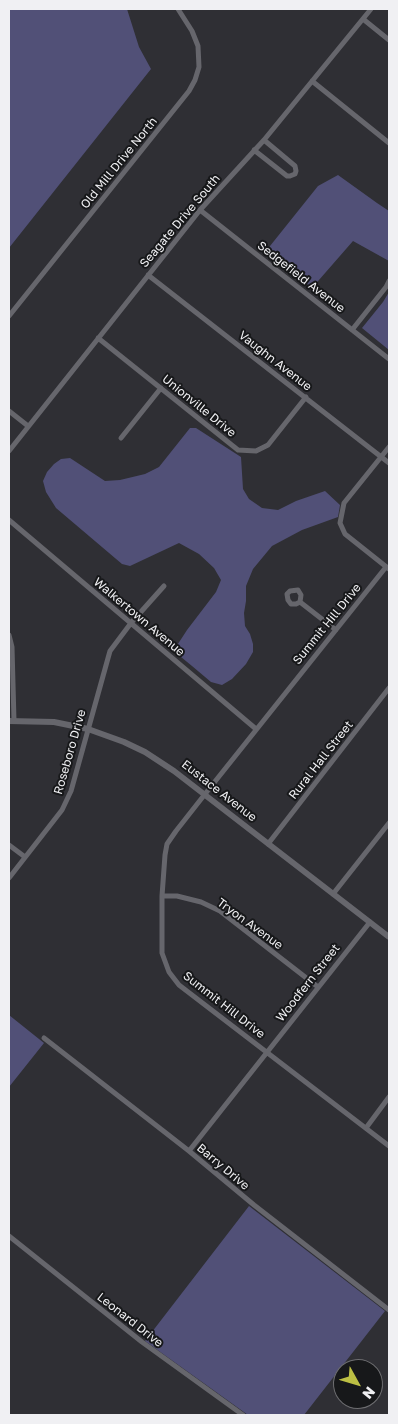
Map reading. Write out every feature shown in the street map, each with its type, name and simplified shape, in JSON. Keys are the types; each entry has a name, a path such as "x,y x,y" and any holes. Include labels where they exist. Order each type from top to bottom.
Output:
{"street":[{"name":"Old Mill Drive North","path":"9,316 190,91 198,67 198,46 192,31 178,9"},
{"name":"Seagate Drive South","path":"9,451 200,210 264,140 371,9"},
{"path":"363,19 389,40"},
{"path":"312,81 389,143"},
{"path":"254,150 287,176 295,174 296,169 293,163 264,140"},
{"name":"Sedgefield Avenue","path":"200,210 389,359"},
{"name":"Vaughn Avenue","path":"148,275 389,463"},
{"path":"352,330 389,281"},
{"name":"Unionville Drive","path":"98,338 238,450 256,451 268,445 306,397"},
{"path":"121,438 161,388"},
{"path":"9,411 28,426"},
{"path":"388,568 345,534 340,524 344,503 389,447"},
{"name":"Walkertown Avenue","path":"9,520 256,729"},
{"name":"Summit Hill Drive","path":"388,568 256,729 167,844 162,896 162,953 169,972 180,985 389,1146"},
{"name":"Roseboro Drive","path":"9,878 62,810 71,791 110,651 131,623 164,586"},
{"path":"300,602 336,630"},
{"path":"9,635 12,647 11,721"},
{"name":"Rural Hall Street","path":"268,844 389,688"},
{"name":"Eustace Avenue","path":"11,721 54,722 88,728 145,752 205,794 389,937"},
{"path":"333,894 389,824"},
{"path":"9,845 25,857"},
{"name":"Tryon Avenue","path":"162,896 177,896 201,902 220,911 318,987"},
{"name":"Woodfern Street","path":"189,1151 370,922"},
{"name":"Barry Drive","path":"44,1038 389,1310"},
{"path":"366,1128 389,1097"},
{"name":"Leonard Drive","path":"9,1236 142,1342 243,1415"}],"shaded area":[{"path":"9,9 127,9 139,47 151,69 9,248"},
{"path":"338,175 389,211 389,261 353,241 312,288 266,251 318,186"},
{"path":"389,292 389,350 362,328"},
{"path":"190,428 196,428 241,457 243,489 249,499 262,508 278,510 296,501 325,491 340,505 338,517 302,530 272,546 253,569 246,586 244,613 245,626 250,634 253,652 246,664 232,679 222,685 211,682 181,657 176,647 216,592 221,580 214,568 199,554 179,543 130,566 122,564 56,508 46,492 43,481 47,472 54,464 61,459 70,458 105,481 120,480 145,474 159,467"},
{"path":"9,1015 44,1043 9,1087"},
{"path":"249,1206 385,1311 348,1359 333,1359 333,1378 304,1415 248,1415 145,1341"}]}
